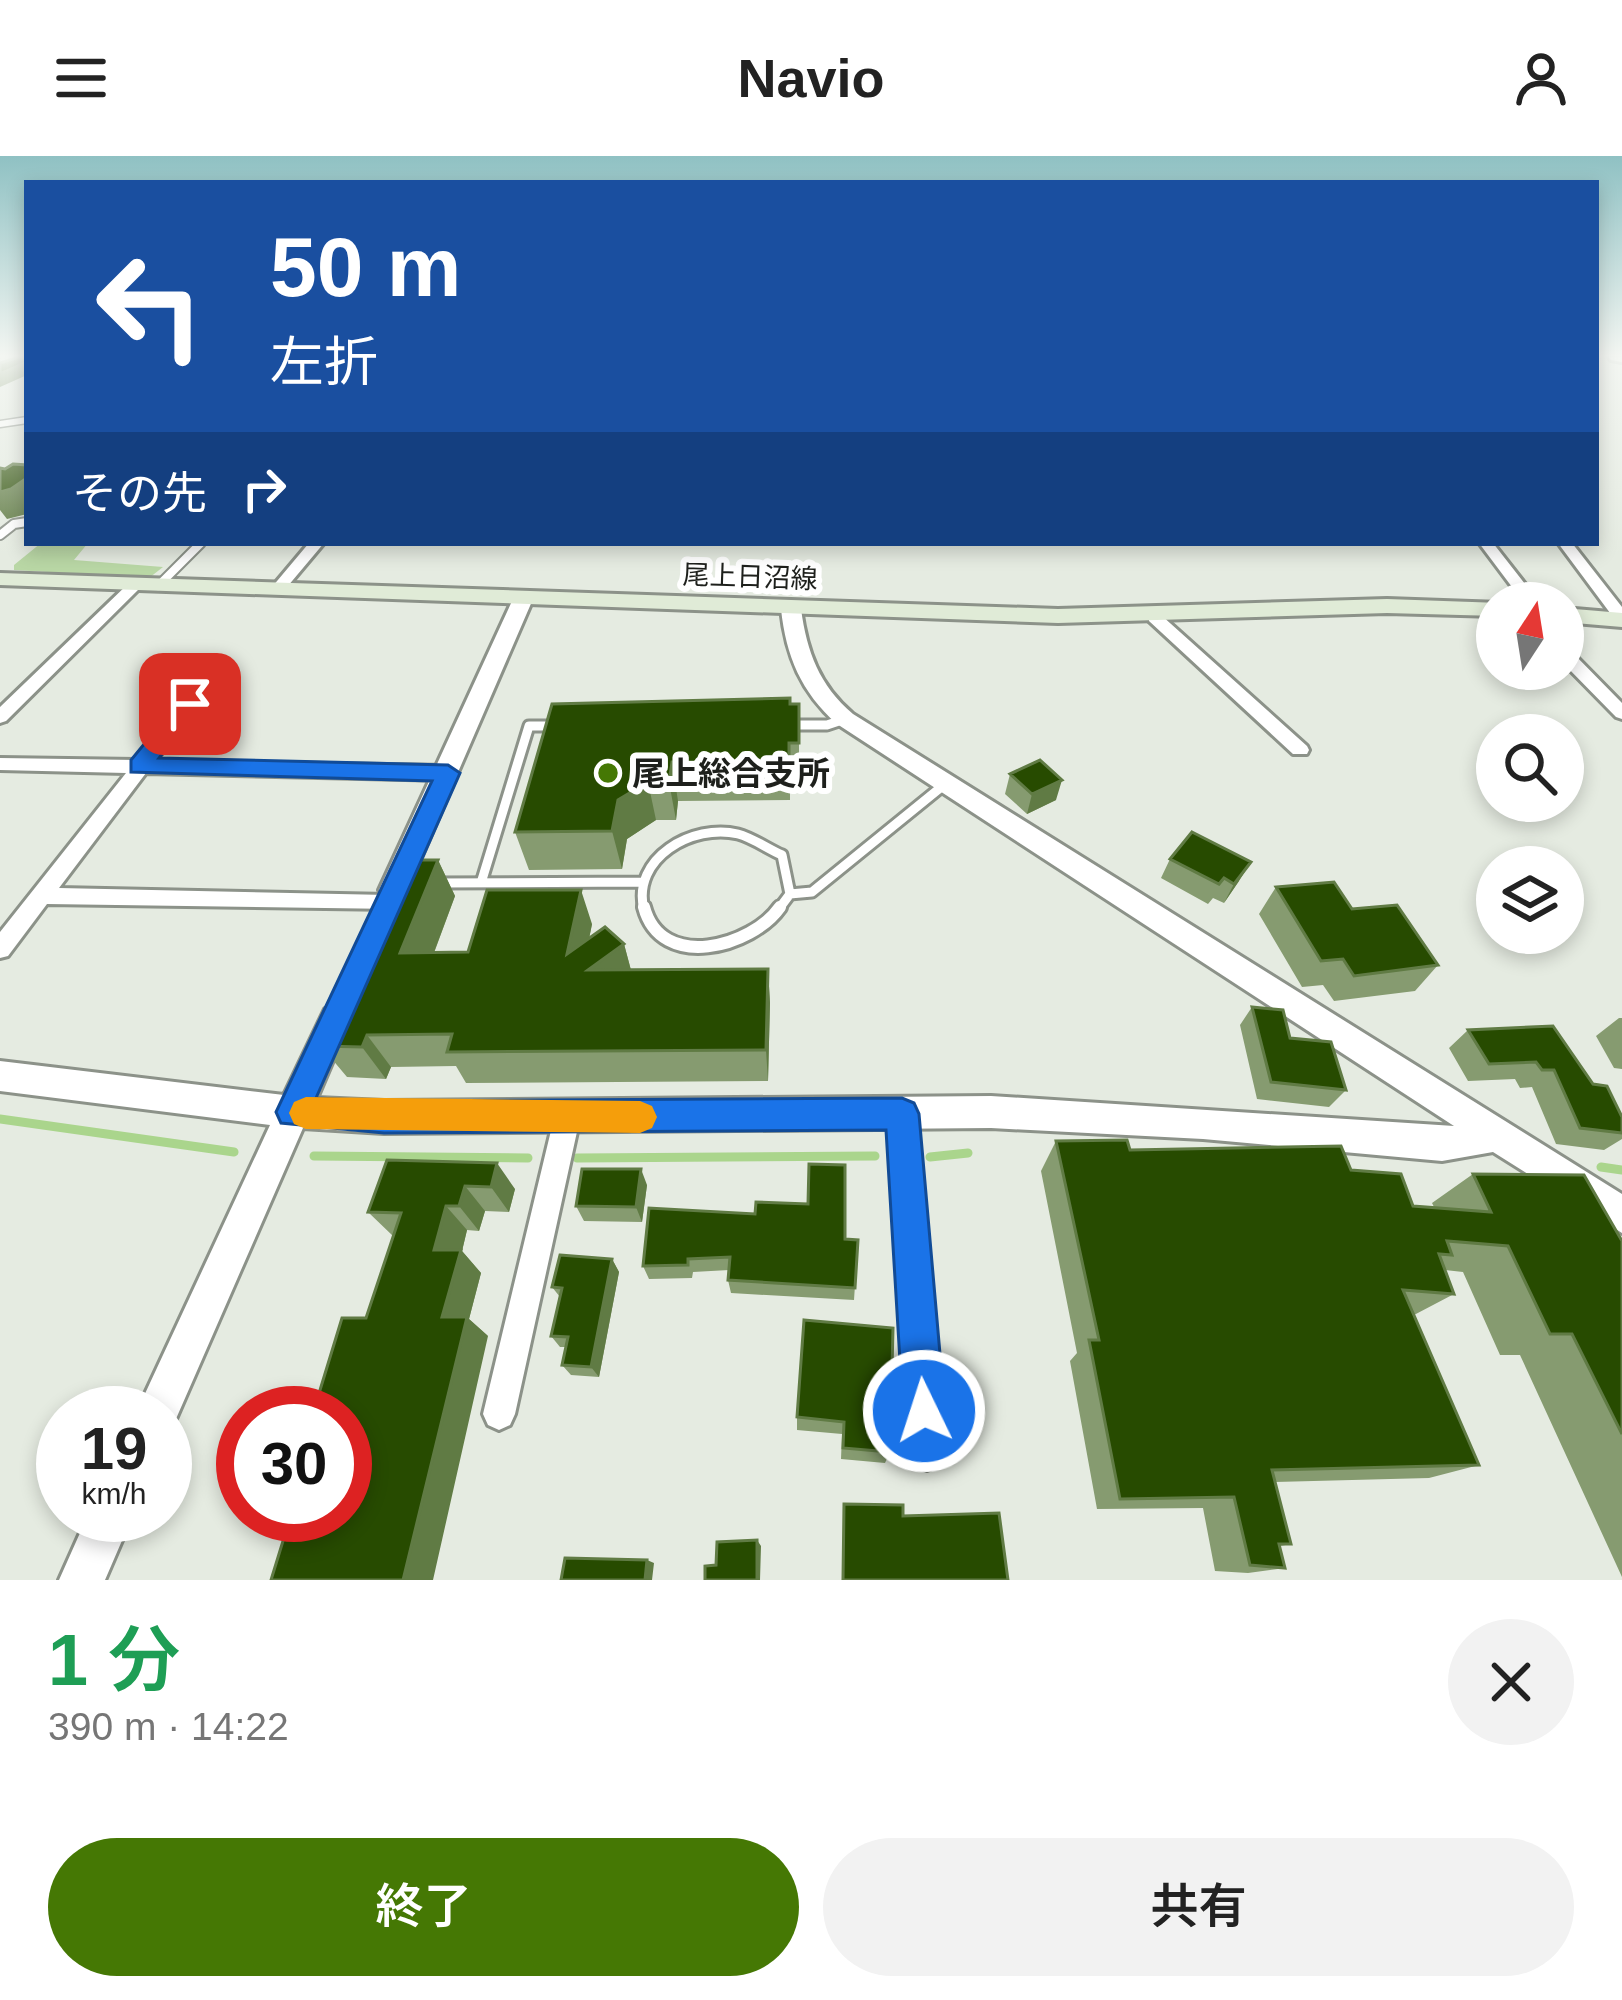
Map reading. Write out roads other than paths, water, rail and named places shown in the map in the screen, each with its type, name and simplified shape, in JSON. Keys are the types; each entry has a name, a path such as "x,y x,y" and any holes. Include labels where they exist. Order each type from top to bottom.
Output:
{"main road":[{"name":"尾上日沼線","path":"0,579 1155,618 1404,604 1476,608"},
{"path":"1584,616 1622,619"}],"street":[{"path":"277,590 314,546"},
{"path":"1488,546 1516,582"},
{"path":"1567,546 1622,619"},
{"path":"0,717 147,585"},
{"path":"42,896 387,903 523,599"},
{"path":"790,609 795,642 812,687 845,719 1622,1215"},
{"path":"1155,618 1300,749"},
{"path":"1584,674 1622,713"},
{"path":"0,949 190,704"},
{"path":"0,764 448,773"},
{"path":"169,1386 350,987"},
{"path":"0,1076 293,1112 567,1118 1107,1117 1442,1145 1496,1135"},
{"path":"902,1114 927,1453"},
{"path":"499,1414 567,1118"},
{"path":"82,1580 99,1542"}],"lane":[{"path":"147,585 197,546"},
{"path":"781,725 827,725 845,719"},
{"path":"481,883 529,726 575,726"},
{"path":"790,895 812,892 945,784"},
{"path":"738,834 782,855 790,895 765,931 737,945 713,948 675,944 659,933 643,907 643,882 656,860 681,838 738,834"},
{"path":"387,903 481,883 643,882"}],"waterway":[{"path":"0,1119 234,1152"},
{"path":"930,1157 968,1153"},
{"path":"314,1156 528,1158"},
{"path":"577,1158 875,1156"},
{"path":"1601,1167 1622,1170"}],"place":[{"name":"尾上総合支所","path":"608,773"}]}
